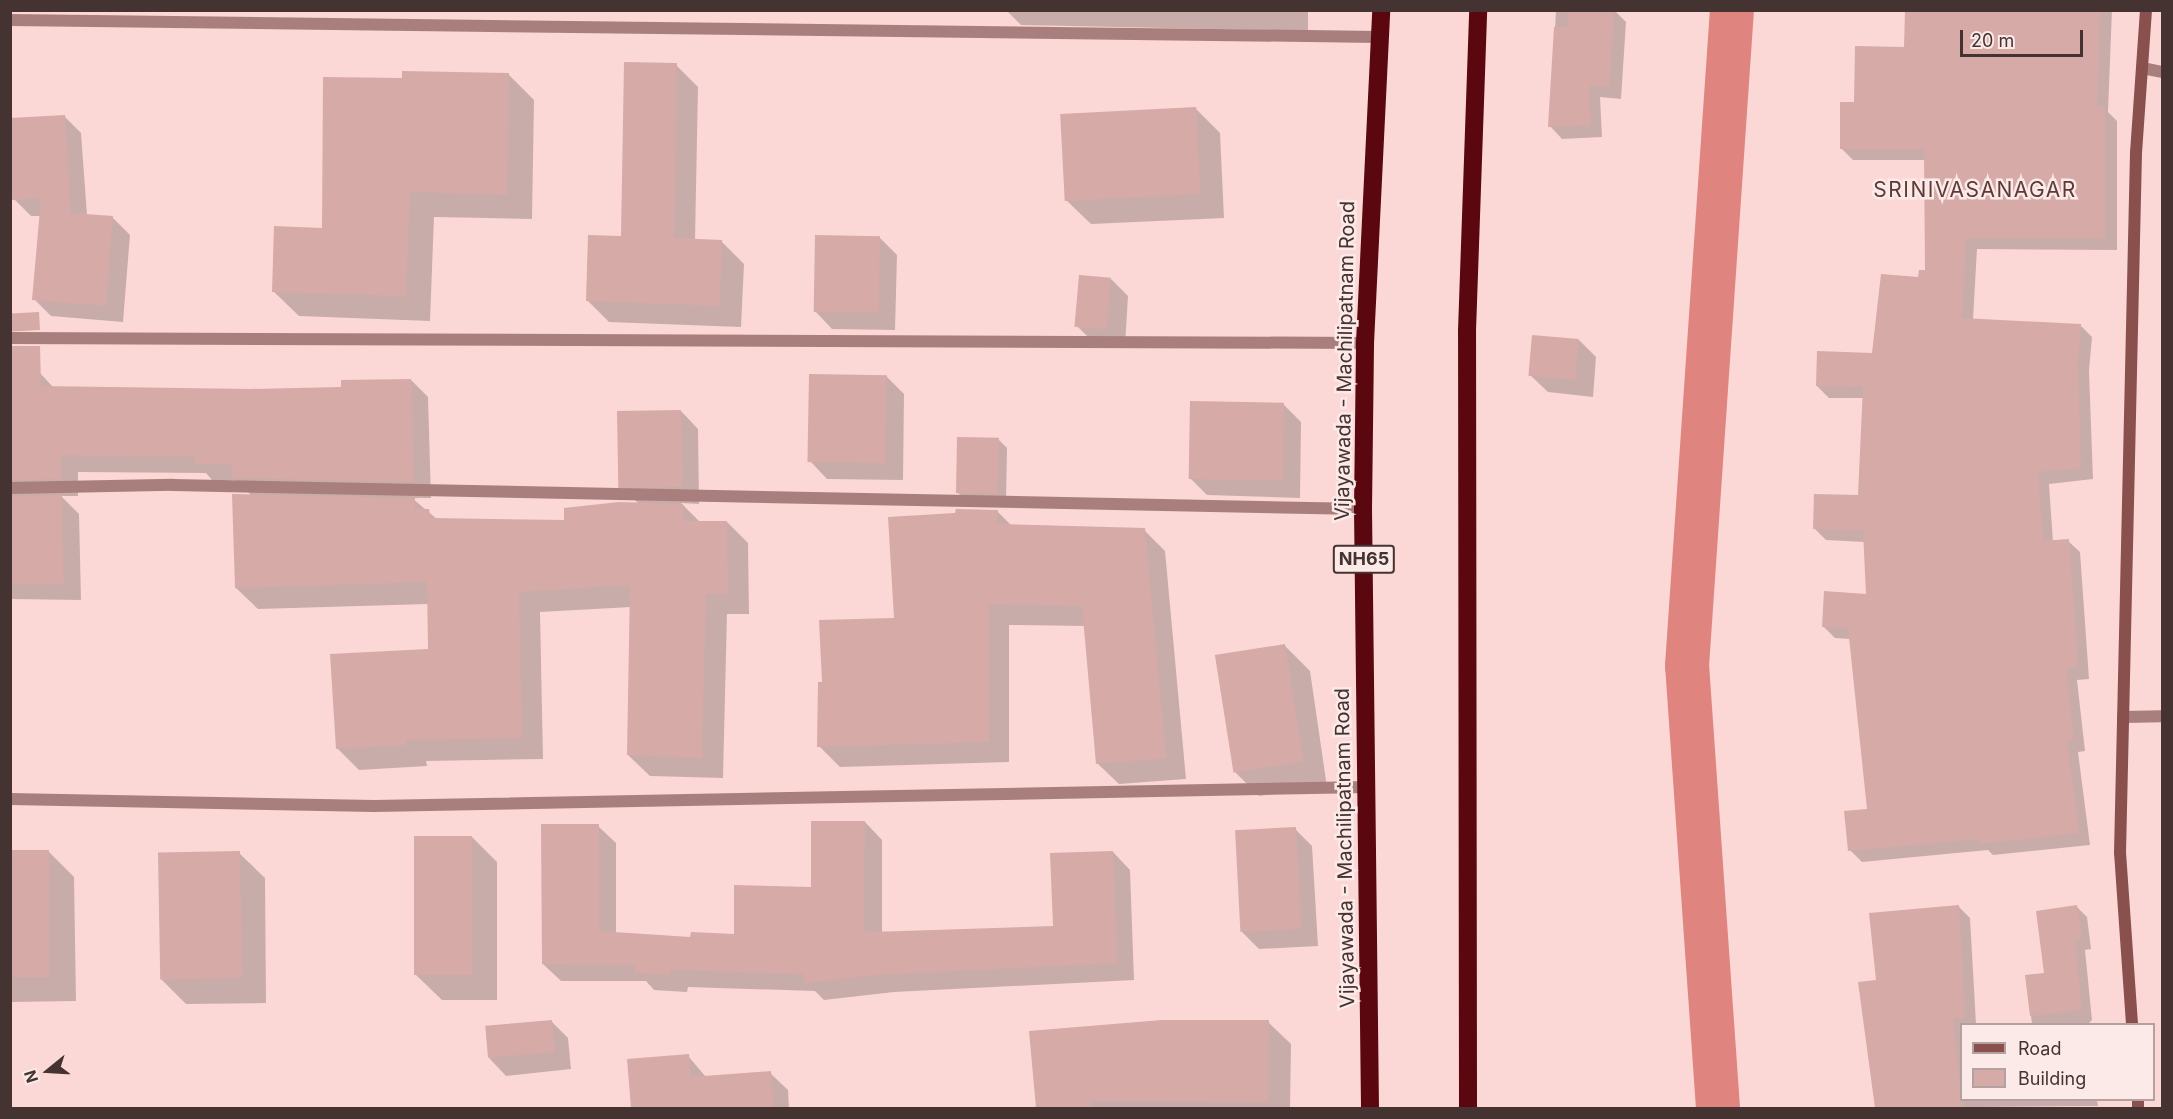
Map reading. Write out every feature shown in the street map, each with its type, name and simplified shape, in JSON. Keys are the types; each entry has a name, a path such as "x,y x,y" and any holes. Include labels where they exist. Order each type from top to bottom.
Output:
{"highway":[{"name":"Vijayawada - Machilipatnam Road","path":"1370,1108 1363,508 1365,343 1381,10"},
{"path":"1468,1108 1467,331 1478,10"}],"street":[{"path":"2132,1023 2120,853 2136,153 2146,10"},
{"path":"10,20 1379,37"},
{"path":"2142,69 2163,72"},
{"path":"10,338 1365,343"},
{"path":"10,488 185,485 1363,508"},
{"path":"2122,717 2163,716"},
{"path":"10,799 374,806 1367,787"}],"building":[{"path":"1568,10 1614,10 1609,87 1589,86 1591,125 1548,127 1554,27 1567,27"},
{"path":"1905,10 2100,10 2097,107 2105,107 2105,238 1966,238 1962,318 2081,324 2078,359 2081,468 2038,472 2043,541 2069,539 2078,667 2066,669 2074,739 2067,740 2079,833 1979,844 1979,839 1848,851 1844,811 1867,809 1848,628 1822,627 1824,591 1866,594 1863,531 1813,529 1814,494 1858,495 1863,387 1816,386 1817,351 1872,353 1881,274 1918,277 1919,270 1925,270 1924,149 1840,149 1840,102 1854,102 1855,46 1904,47"},
{"path":"624,62 677,63 674,238 722,240 720,306 586,301 588,235 621,236"},
{"path":"402,71 509,73 507,195 410,192 406,296 272,292 274,226 322,228 323,77 402,78"},
{"path":"1196,107 1201,194 1065,201 1060,114"},
{"path":"65,115 71,213 113,216 106,306 32,300 41,198 12,200 10,118"},
{"path":"815,235 880,236 879,313 814,312"},
{"path":"1079,275 1111,278 1106,330 1074,327"},
{"path":"39,312 40,330 11,331 10,314"},
{"path":"1532,335 1579,339 1575,380 1528,376"},
{"path":"10,346 40,346 41,386 250,389 341,387 341,380 411,379 414,482 232,478 231,464 195,464 194,457 61,455 62,479 10,480"},
{"path":"809,374 887,375 885,463 807,462"},
{"path":"1190,401 1284,403 1283,481 1189,479"},
{"path":"681,410 682,487 618,488 617,411"},
{"path":"957,437 999,438 998,494 956,493"},
{"path":"232,494 415,498 415,509 429,509 430,518 564,520 564,508 619,502 683,504 683,521 727,521 728,594 706,594 702,758 627,755 630,585 519,592 522,738 406,740 406,745 336,749 330,654 428,649 427,582 235,588"},
{"path":"62,495 64,584 12,585 10,496"},
{"path":"956,509 998,510 997,524 1145,528 1166,758 1096,764 1082,606 989,604 989,742 817,747 818,682 822,682 819,620 894,618 888,517 955,513"},
{"path":"1285,644 1304,762 1233,773 1215,655"},
{"path":"811,821 865,821 864,931 872,932 1053,926 1050,853 1113,851 1117,963 876,975 805,983 804,974 671,970 670,975 635,973 635,965 542,964 541,824 599,824 599,931 690,937 691,932 734,934 734,885 811,887"},
{"path":"1296,827 1301,929 1240,932 1235,830"},
{"path":"414,836 472,836 472,975 414,975"},
{"path":"10,850 49,850 49,977 10,977"},
{"path":"240,851 242,978 160,979 158,852"},
{"path":"1959,905 1965,1018 1953,1019 1960,1101 1962,1101 1963,1108 1875,1108 1858,982 1876,980 1869,913"},
{"path":"2077,905 2082,939 2075,940 2082,1010 2030,1016 2025,975 2044,973 2036,911"},
{"path":"552,1020 555,1052 488,1058 485,1026"},
{"path":"1162,1020 1269,1020 1268,1102 1090,1101 1091,1108 1036,1108 1029,1031"},
{"path":"689,1054 691,1077 771,1071 774,1108 631,1108 627,1059"}],"waterway":[{"path":"1718,1108 1687,666 1732,10"}],"district":[{"name":"SRINIVASANAGAR","path":"1975,190"}]}
